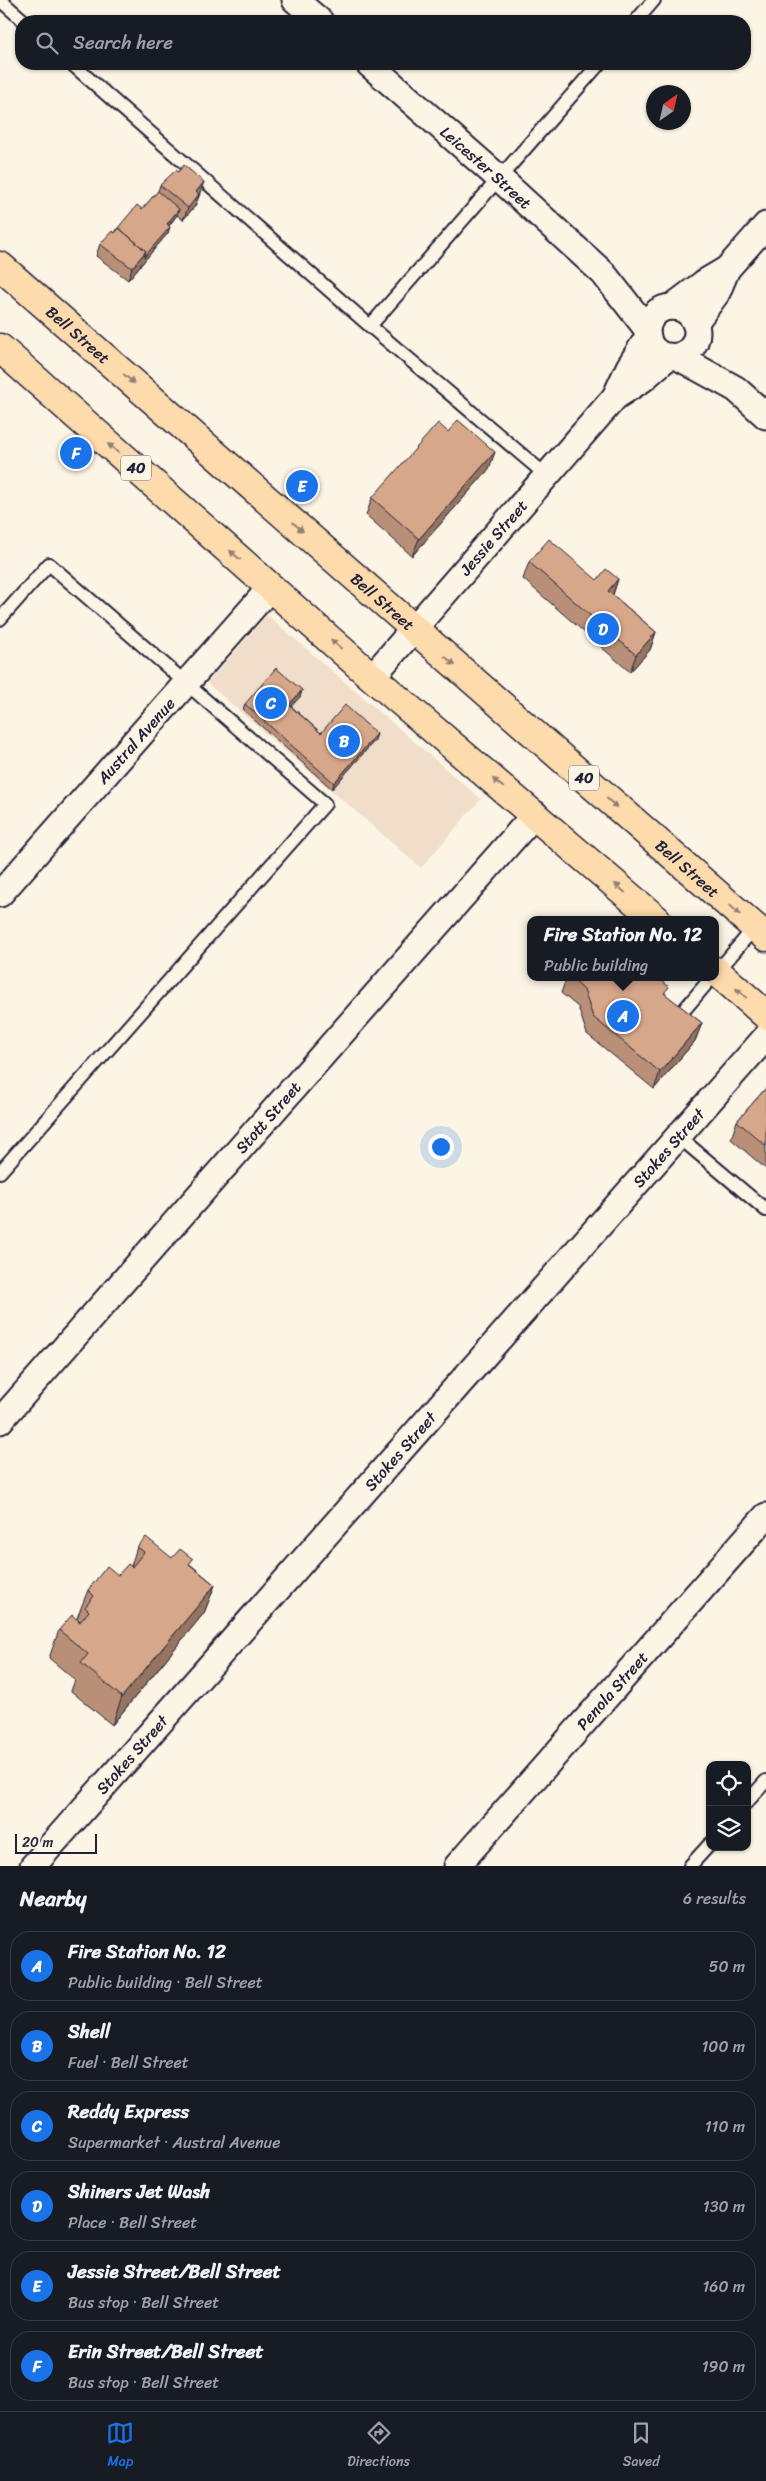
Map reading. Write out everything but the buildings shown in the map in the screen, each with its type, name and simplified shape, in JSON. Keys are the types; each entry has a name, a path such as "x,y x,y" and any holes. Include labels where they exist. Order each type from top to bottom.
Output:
{"highway":[{"name":"Bell Street","path":"0,266 761,932"},
{"name":"40","path":"0,348 372,677 652,916"},
{"path":"719,976 766,1015"}],"street":[{"path":"295,0 313,15"},
{"name":"Leicester Street","path":"376,70 500,178 603,273 647,333"},
{"path":"673,356 689,350 696,329 717,293 727,269 766,224"},
{"path":"727,269 653,316 647,333 655,350 673,356 736,389"},
{"name":"Leicester Street","path":"603,273 668,308"},
{"path":"668,308 688,314 736,389 766,416"},
{"name":"Jessie Street","path":"616,397 647,333"},
{"name":"Jessie Street","path":"372,677 616,397 673,356"},
{"name":"Austral Avenue","path":"0,894 271,587"},
{"name":"Stott Street","path":"0,1421 535,814"},
{"name":"Stokes Street","path":"33,1866 766,1037"},
{"name":"Penola Street","path":"457,1866 766,1516"}],"lane":[{"path":"0,0 17,15"},
{"path":"641,15 654,0"},
{"path":"79,70 370,326 546,476"},
{"path":"370,326 593,70"},
{"path":"0,619 49,564 324,804 0,1172"},
{"path":"719,969 761,932"},
{"path":"673,1022 708,981"},
{"path":"679,1137 766,1210"},
{"path":"751,1797 766,1780"},
{"path":"690,1866 706,1848"}],"shaded area":[{"path":"267,615 481,799 421,868 207,683"}],"place":[{"name":"Erin Street/Bell Street","path":"76,453"},
{"name":"Jessie Street/Bell Street","path":"302,486"},
{"name":"Shiners Jet Wash","path":"603,629"},
{"name":"Reddy Express","path":"271,703"},
{"name":"Shell","path":"344,741"},
{"name":"Fire Station No. 12","path":"623,1016"}]}
